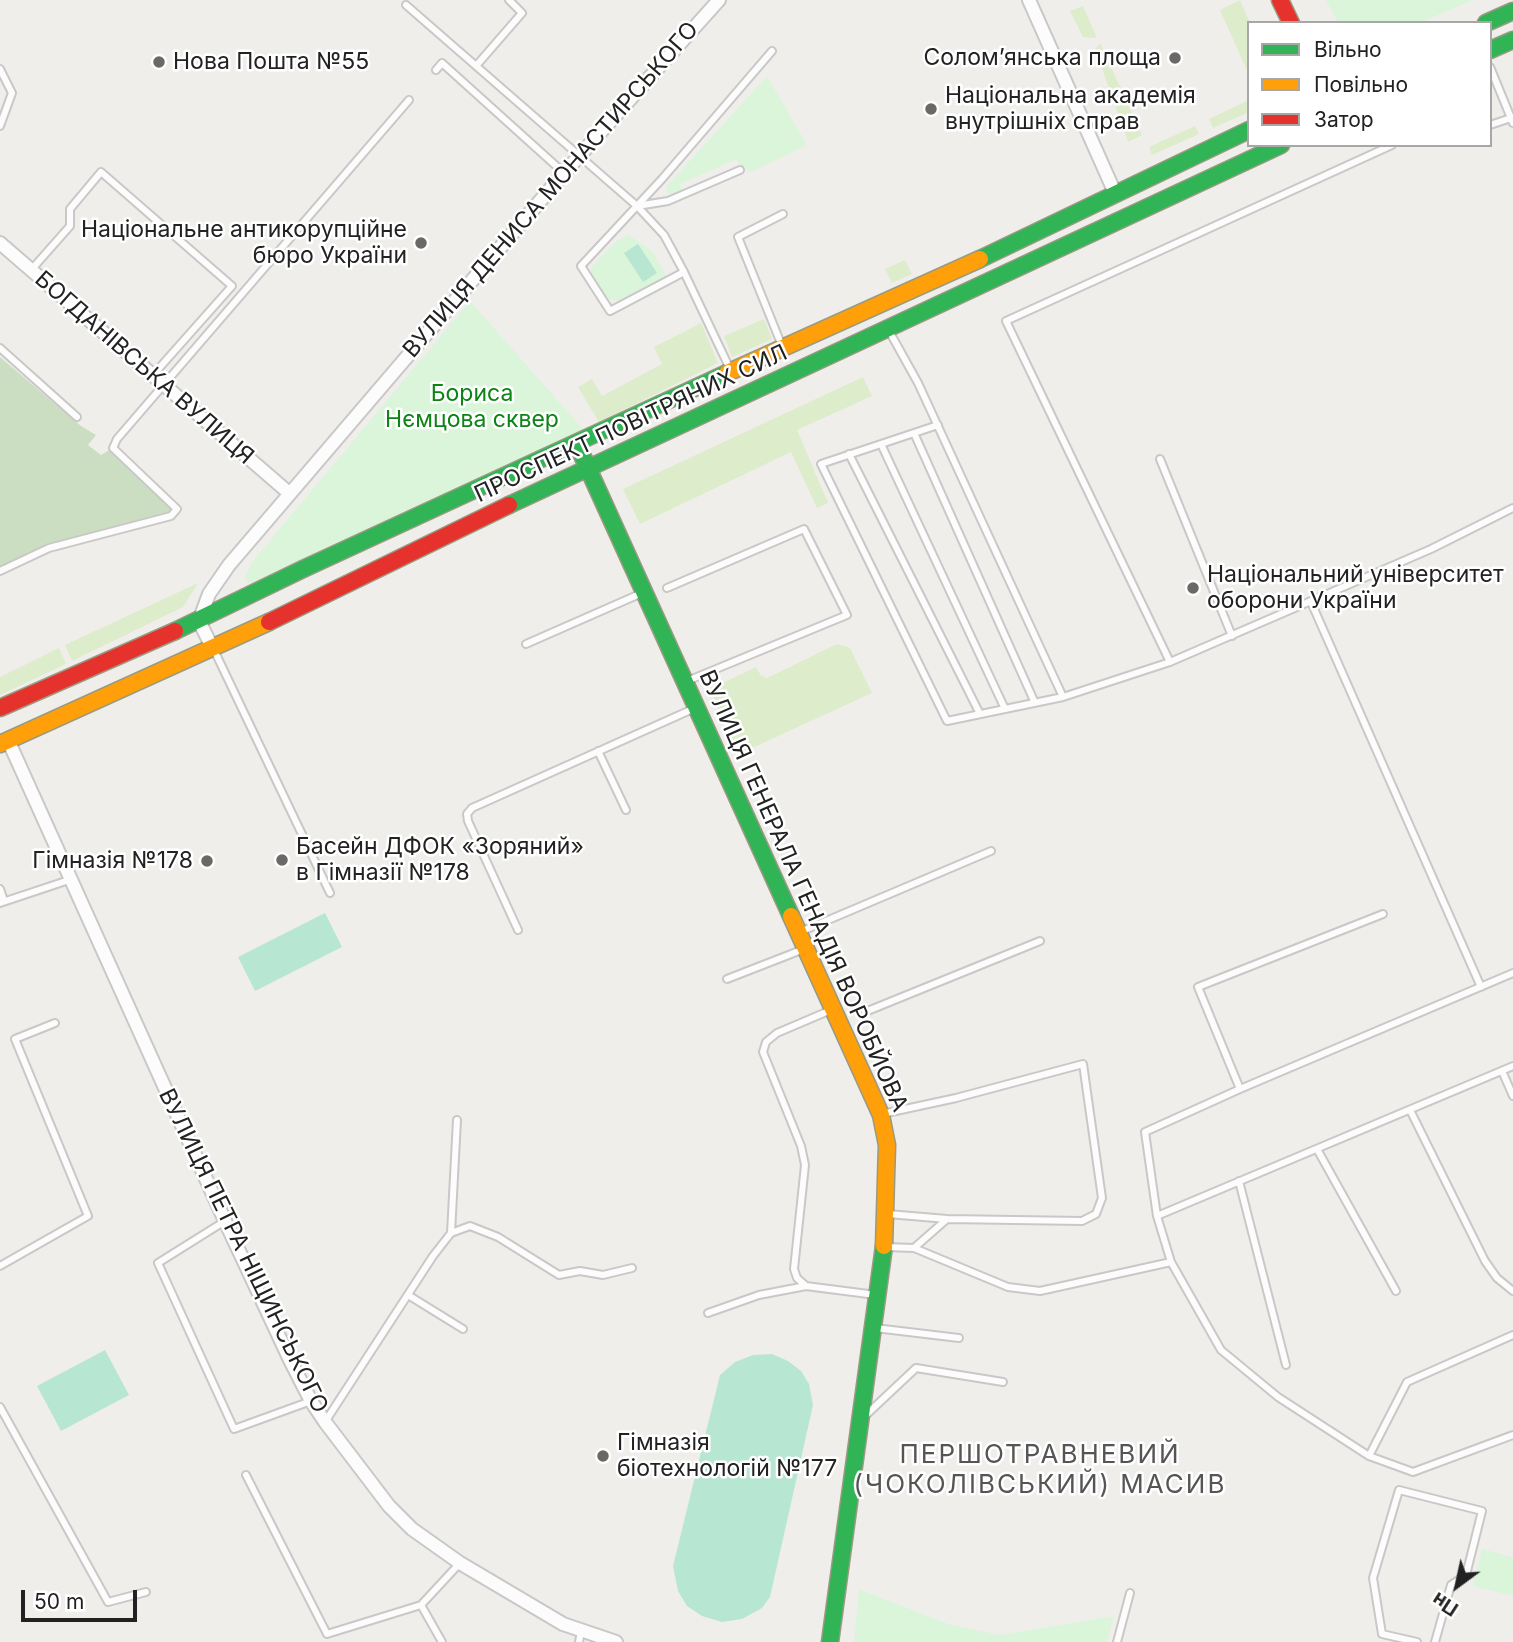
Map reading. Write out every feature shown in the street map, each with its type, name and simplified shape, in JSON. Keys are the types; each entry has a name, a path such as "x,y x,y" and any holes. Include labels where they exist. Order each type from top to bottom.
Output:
{"main road":[{"path":"1280,0 1290,21"},
{"path":"1490,21 1513,11"},
{"path":"1492,49 1513,40"},
{"name":"ПРОСПЕКТ ПОВІТРЯНИХ СИЛ","path":"0,708 199,621 303,569 934,280 1247,131"},
{"name":"ПРОСПЕКТ ПОВІТРЯНИХ СИЛ","path":"4,742 213,649 588,467 1277,147"},
{"name":"ВУЛИЦЯ ГЕНЕРАЛА ГЕНАДІЯ ВОРОБЙОВА","path":"577,444 881,1115 887,1145 884,1247 830,1642"}],"street":[{"name":"ВУЛИЦЯ ДЕНИСА МОНАСТИРСЬКОГО","path":"199,621 209,594 229,565 289,493 564,173 719,0"},
{"path":"1028,0 1115,193"},
{"name":"БОГДАНІВСЬКА ВУЛИЦЯ","path":"0,243 289,493"},
{"path":"199,621 213,649"},
{"name":"ВУЛИЦЯ ПЕТРА НІЩИНСЬКОГО","path":"4,742 311,1402 389,1506 412,1530 580,1637 616,1642"}],"lane":[{"path":"477,66 522,13 509,0"},
{"path":"407,5 637,206 664,235 731,371"},
{"path":"684,272 610,311 581,266 772,51"},
{"path":"436,70 442,63 564,173"},
{"path":"0,69 12,93 0,126"},
{"path":"1492,72 1512,120 1492,125"},
{"path":"0,571 50,548 171,516 177,509 113,448 117,439 409,100"},
{"path":"1170,662 1006,321 1388,147"},
{"path":"637,206 668,201 740,170"},
{"path":"32,270 70,226 70,209 101,173 232,286 153,375"},
{"path":"783,214 738,237 783,348"},
{"path":"888,328 938,425 1063,697"},
{"path":"0,348 77,417"},
{"path":"938,425 821,464 947,721 1063,697 1170,662 1311,602 1513,508"},
{"path":"914,433 1035,703"},
{"path":"881,444 1005,709"},
{"path":"849,454 979,714"},
{"path":"1160,459 1232,636"},
{"path":"667,588 804,529 847,615 685,681"},
{"path":"526,645 643,592"},
{"path":"1311,602 1481,987"},
{"path":"213,649 330,893"},
{"path":"518,930 467,814 472,808 697,707"},
{"path":"598,751 626,810"},
{"path":"727,979 991,851"},
{"path":"0,889 2,902 69,880"},
{"path":"1240,1089 1198,987 1383,914"},
{"path":"865,1012 1040,941"},
{"path":"1513,973 1145,1132 1157,1216 1171,1262 1221,1350 1278,1397 1369,1456 1413,1472 1513,1435"},
{"path":"806,1286 797,1278 794,1269 805,1165 801,1146 763,1052 766,1042 776,1034 834,1009"},
{"path":"0,1266 88,1216 15,1038 55,1023"},
{"path":"881,1115 956,1098 1083,1063 1102,1198 1096,1214 1082,1221 947,1220 886,1213"},
{"path":"1157,1216 1513,1066"},
{"path":"1502,1071 1513,1096"},
{"path":"1410,1110 1485,1261 1497,1278 1513,1291"},
{"path":"451,1233 457,1120"},
{"path":"1317,1149 1396,1292"},
{"path":"1239,1181 1286,1365"},
{"path":"914,1248 947,1220"},
{"path":"225,1221 158,1263 234,1429 311,1402"},
{"path":"325,1422 433,1256 451,1233 470,1226 498,1237 559,1275 580,1271 603,1275 632,1268"},
{"path":"884,1247 914,1248 1008,1287 1040,1291 1171,1262"},
{"path":"708,1313 759,1295 806,1286 878,1295"},
{"path":"408,1295 463,1329"},
{"path":"873,1328 959,1338"},
{"path":"1369,1456 1407,1382 1513,1335"},
{"path":"859,1421 916,1368 1003,1382"},
{"path":"0,1407 108,1602 146,1592"},
{"path":"246,1475 327,1634 421,1605 460,1563"},
{"path":"1417,1642 1382,1634 1374,1578 1399,1490 1482,1511 1465,1575 1451,1585 1435,1642"},
{"path":"1117,1642 1130,1593"},
{"path":"421,1605 442,1642"}],"green space":[{"path":"1240,0 1249,21 1247,21 1247,71 1220,10"},
{"path":"1326,0 1473,0 1424,21 1337,21"},
{"path":"1083,6 1097,38 1083,37 1070,11"},
{"path":"1100,43 1142,135 1128,142 1095,49"},
{"path":"767,76 806,143 805,146 751,172 742,169 737,159 680,184 682,190 669,195 666,187"},
{"path":"1247,101 1247,113 1213,128 1209,119"},
{"path":"1195,126 1199,134 1152,155 1149,147"},
{"path":"628,234 653,252 666,276 622,301 609,299 592,280 591,268 614,243"},
{"path":"638,244 657,273 643,282 624,253"},
{"path":"905,260 912,274 892,283 885,269"},
{"name":"Бориса Нємцова сквер","path":"470,301 582,428 588,431 254,583 247,582 245,577 252,562"},
{"path":"764,319 772,339 732,357 724,336"},
{"path":"701,323 718,363 599,422 578,387 592,379 602,396 662,364 654,347"},
{"path":"0,357 81,426 96,435 88,445 101,455 113,448 177,509 171,516 49,548 0,571"},
{"path":"863,377 872,396 797,430 828,503 817,508 791,452 640,524 623,489"},
{"path":"198,583 183,607 72,661 65,645"},
{"path":"837,644 850,648 872,693 739,754 710,689 756,667 761,676 767,678"},
{"path":"59,648 66,664 0,695 0,677"},
{"path":"325,913 342,947 255,991 238,957"},
{"path":"105,1350 129,1395 61,1431 37,1386"},
{"path":"772,1354 801,1371 809,1384 813,1405 770,1597 762,1608 742,1619 722,1622 702,1616 687,1606 678,1591 673,1566 720,1375 735,1362 753,1355"},
{"path":"1482,1549 1513,1557 1513,1596 1473,1586"},
{"path":"859,1589 948,1624 1000,1635 1114,1616 1107,1642 854,1642"}],"traffic: fast":[{"path":"1490,21 1513,11"},
{"path":"1492,49 1513,40"},
{"path":"980,259 1247,131"},
{"path":"509,505 1277,147"},
{"path":"175,631 727,373"},
{"path":"577,444 791,916"},
{"path":"830,1642 884,1246"}],"traffic: slow":[{"path":"727,373 980,259"},
{"path":"0,744 269,622"},
{"path":"791,916 881,1115 887,1145 884,1246"}],"traffic: jam":[{"path":"1280,0 1290,21"},
{"path":"269,622 509,505"},
{"path":"0,708 175,631"}],"place":[{"name":"Соломʼянська площа","path":"1175,58"},
{"name":"Нова Пошта №55","path":"159,62"},
{"name":"Національна академія внутрішніх справ","path":"931,109"},
{"name":"Національне антикорупційне бюро України","path":"421,243"},
{"name":"Національний університет оборони України","path":"1193,588"},
{"name":"Басейн ДФОК «Зоряний» в Гімназії №178","path":"282,860"},
{"name":"Гімназія №178","path":"207,861"},
{"name":"Гімназія біотехнологій №177","path":"603,1456"}],"district":[{"name":"ПЕРШОТРАВНЕВИЙ (ЧОКОЛІВСЬКИЙ) МАСИВ","path":"1040,1470"}]}
